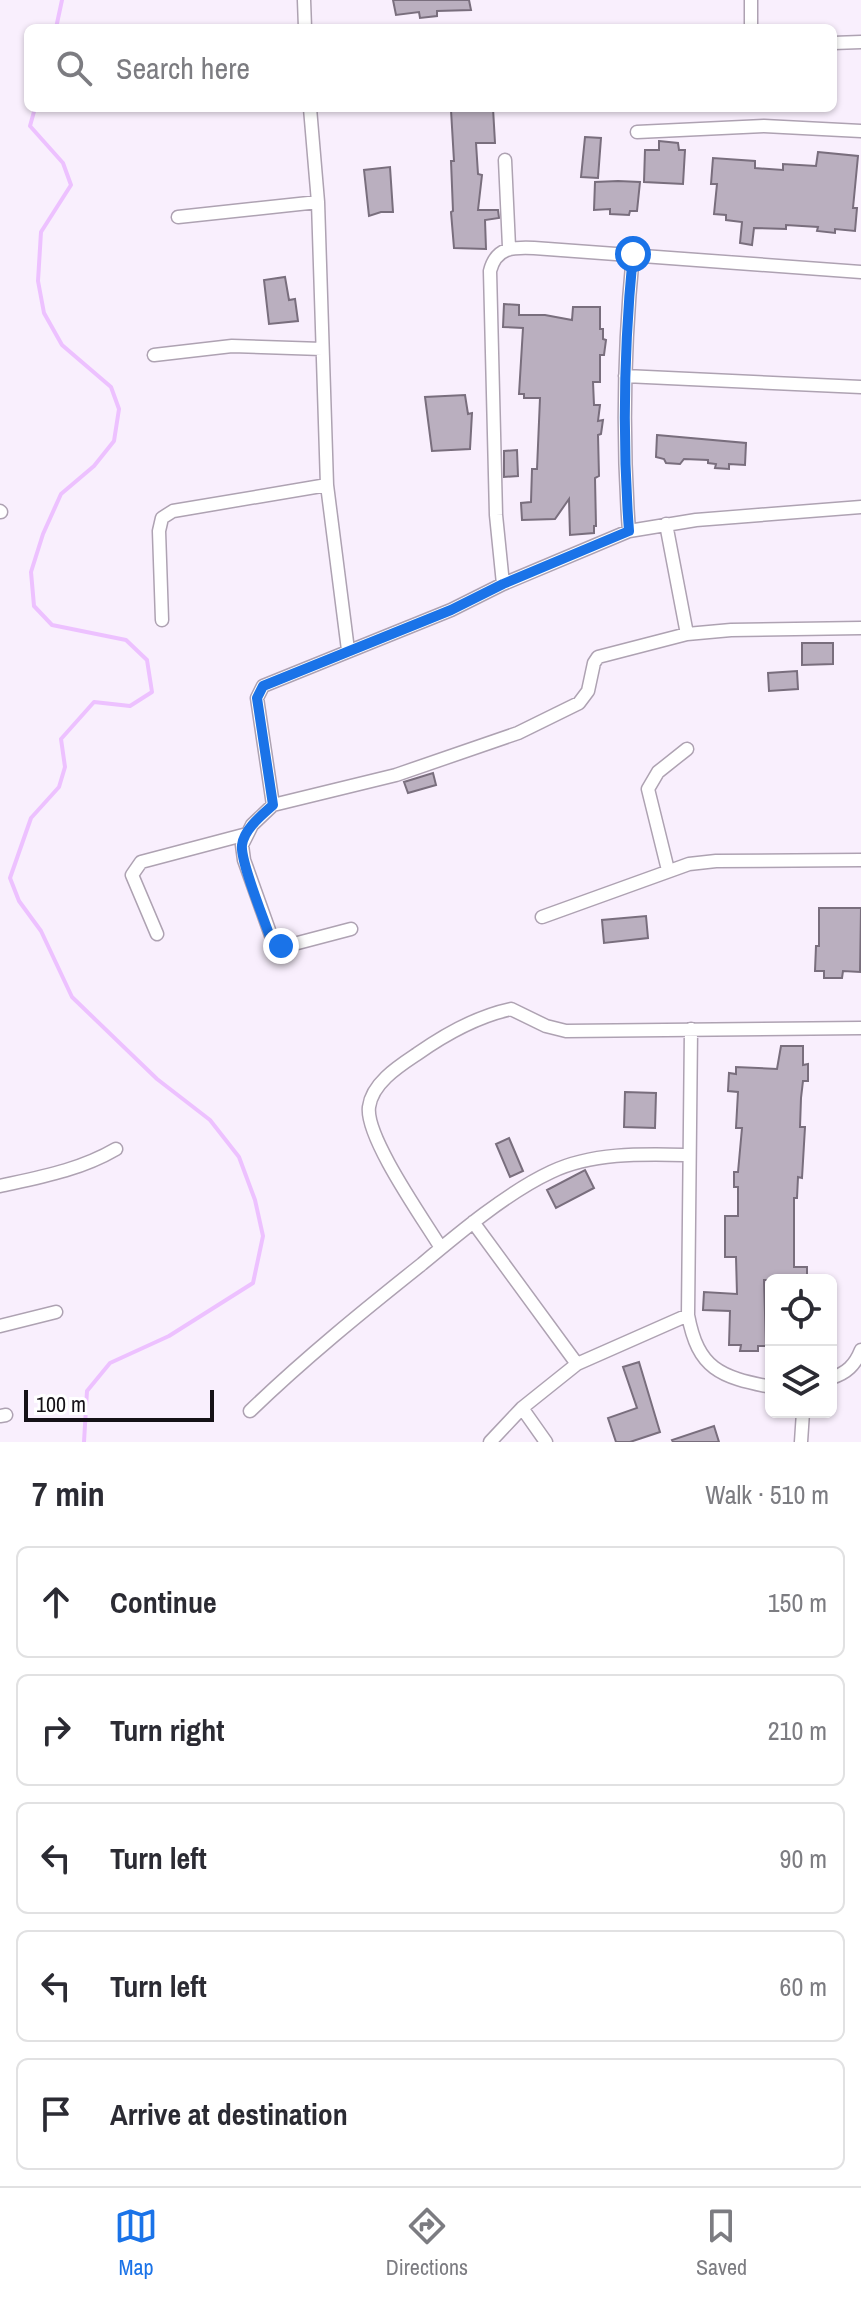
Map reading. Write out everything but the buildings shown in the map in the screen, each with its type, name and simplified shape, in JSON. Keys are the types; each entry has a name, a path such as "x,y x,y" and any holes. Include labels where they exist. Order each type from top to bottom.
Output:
{"street":[{"path":"304,0 305,24"},
{"path":"751,0 751,24"},
{"path":"837,43 861,42"},
{"path":"310,112 318,202 327,485 348,650"},
{"path":"637,132 764,126 861,131"},
{"path":"505,160 509,247"},
{"path":"178,217 318,202"},
{"path":"503,584 496,515 490,271 497,257 509,247 861,272"},
{"path":"629,531 624,465 625,376 633,254"},
{"path":"154,355 232,346 322,349"},
{"path":"625,376 861,387"},
{"path":"162,620 159,531 162,518 173,511 327,485"},
{"path":"273,805 257,698 263,686 451,610 503,584 629,531 666,524 861,507"},
{"path":"666,524 687,634"},
{"path":"351,929 290,945 274,944 244,860 242,845 247,834 273,805 396,775 518,733 579,703 588,691 598,657 687,634 731,630 861,628"},
{"path":"668,870 648,789 658,772 687,749"},
{"path":"157,934 132,875 141,862 247,834"},
{"path":"542,917 668,870 716,861 861,860"},
{"path":"441,1248 379,1144 370,1120 369,1107 374,1093 396,1068 441,1039 511,1009 546,1026 566,1031 861,1028"},
{"path":"691,1029 688,1315 693,1339 700,1354 711,1366 739,1380 765,1386"},
{"path":"1,1184 49,1176 94,1162 116,1149"},
{"path":"250,1411 311,1354 473,1222 551,1171 596,1158 644,1154 689,1155"},
{"path":"473,1222 577,1364"},
{"path":"0,1326 56,1312"},
{"path":"490,1442 522,1408 577,1364 688,1315"},
{"path":"837,1376 856,1363 861,1350"},
{"path":"522,1408 546,1442"},
{"path":"801,1442 803,1418"}],"waterway":[{"path":"57,24 62,0"},
{"path":"34,112 30,126 63,163 71,185 41,232 38,281 44,313 62,345 111,387 119,409 114,441 94,466 61,494 43,534 31,572 34,606 52,625 126,640 147,660 152,692 130,706 94,702 61,739 65,767 59,787 31,818 10,878 19,901 41,931 72,997 157,1079 210,1120 239,1157 255,1200 263,1236 253,1283 169,1336 110,1363 87,1391 84,1442"}],"route":[{"path":"281,946 274,944 270,937 244,860 242,845 252,825 273,805 257,698 259,692 263,686 397,633 629,531 624,415 626,325 633,254"}]}
